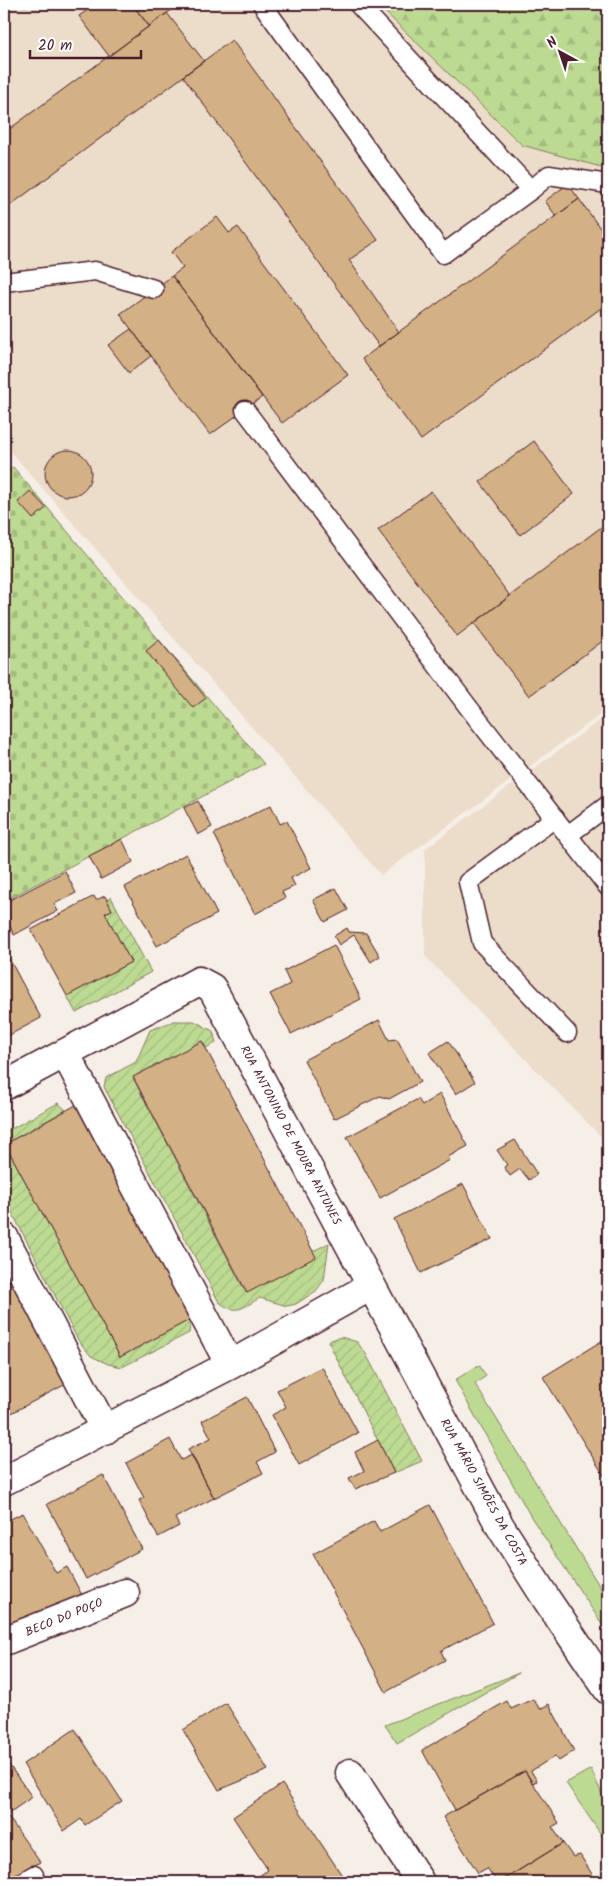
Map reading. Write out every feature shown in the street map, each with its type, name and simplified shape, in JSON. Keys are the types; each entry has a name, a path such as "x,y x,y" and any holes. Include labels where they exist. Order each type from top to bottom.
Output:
{"street":[{"name":"RUA ANTONINO DE MOURA ANTUNES","path":"4,1086 199,981 212,988 372,1286"},
{"path":"65,1053 230,1365"},
{"path":"4,1237 105,1430"},
{"path":"4,1481 230,1365 372,1286"},
{"name":"RUA MÁRIO SIMÕES DA COSTA","path":"372,1286 500,1526 546,1600 608,1690"},
{"name":"BECO DO POÇO","path":"4,1641 124,1593"},
{"path":"350,1773 420,1882"}],"lane":[{"path":"262,4 443,254 549,175 608,184"},
{"path":"358,4 531,190"},
{"path":"4,282 95,271 154,289"},
{"path":"244,410 469,708 608,887"},
{"path":"568,835 608,805"},
{"path":"555,818 468,882 482,944 567,1032"}],"shaded area":[{"path":"4,4 608,4 608,709 381,875 4,444"},
{"path":"608,714 608,1144 425,956 425,849"}],"green space":[{"path":"377,4 608,4 608,169 522,145"},
{"path":"13,467 264,764 4,901 4,473"},
{"path":"111,897 151,972 76,1013 67,996 131,962 105,913 112,910 107,900"},
{"path":"174,1021 194,1021 213,1031 216,1043 206,1048 202,1041 133,1078 246,1293 329,1243 324,1280 316,1291 296,1304 287,1306 260,1298 240,1309 231,1309 219,1302 104,1087 106,1078 136,1062 150,1030"},
{"path":"58,1103 66,1110 5,1144 120,1357 191,1319 189,1333 122,1367 108,1364 91,1356 78,1340 4,1197 4,1133"},
{"path":"341,1337 357,1342 366,1354 422,1461 394,1473 328,1341"},
{"path":"479,1365 486,1376 475,1384 608,1600 608,1633 531,1517 455,1380"},
{"path":"519,1673 397,1743 385,1725"},
{"path":"591,1769 608,1808 608,1842 566,1783"}],"building":[{"path":"96,4 132,4 149,26 109,56 79,16"},
{"path":"132,4 180,4 149,26"},
{"path":"167,13 204,61 4,210 4,133"},
{"path":"232,40 378,240 349,260 399,332 379,346 183,76"},
{"path":"568,184 579,199 556,216 545,201"},
{"path":"579,199 608,239 608,303 421,440 362,359"},
{"path":"217,217 229,233 238,227 348,375 282,423 172,276 183,268 171,252"},
{"path":"172,276 262,397 210,435 120,314"},
{"path":"131,329 151,356 129,373 108,345"},
{"path":"534,441 574,494 520,535 480,482"},
{"path":"68,450 81,454 87,460 91,473 87,486 81,492 68,496 55,492 49,486 45,473 49,460 55,454"},
{"path":"30,491 46,508 33,519 18,502"},
{"path":"431,491 510,596 457,636 378,530"},
{"path":"608,522 608,637 529,696 474,623"},
{"path":"159,640 206,698 193,708 146,651"},
{"path":"198,801 212,827 198,835 184,808"},
{"path":"271,805 280,824 287,821 311,868 291,878 295,886 282,892 285,898 255,914 214,834"},
{"path":"122,839 133,862 101,879 89,856"},
{"path":"186,854 217,914 157,946 125,887"},
{"path":"65,871 76,893 54,904 58,911 14,935 4,913 4,903"},
{"path":"336,888 348,910 325,922 313,900"},
{"path":"94,896 96,900 105,896 112,910 105,913 131,962 67,996 31,930"},
{"path":"347,928 349,932 366,933 380,956 371,962 354,935 339,945 334,936"},
{"path":"334,945 361,999 291,1034 270,994 290,984 284,971"},
{"path":"4,949 41,1018 4,1038"},
{"path":"379,1020 389,1040 397,1039 420,1082 389,1099 380,1096 334,1119 304,1060"},
{"path":"202,1041 316,1257 247,1293 133,1077"},
{"path":"448,1041 475,1082 456,1094 429,1053"},
{"path":"440,1094 468,1146 448,1157 450,1160 380,1198 347,1137 418,1099 422,1105"},
{"path":"76,1105 191,1319 120,1357 5,1144"},
{"path":"515,1140 537,1174 529,1180 520,1169 510,1176 504,1167 507,1165 497,1150"},
{"path":"463,1184 492,1239 421,1273 394,1219"},
{"path":"4,1269 66,1384 4,1417"},
{"path":"608,1337 608,1482 543,1377"},
{"path":"322,1367 358,1433 299,1465 272,1415 286,1407 277,1390"},
{"path":"247,1397 275,1452 257,1462 263,1473 214,1498 188,1449 211,1438 202,1421"},
{"path":"170,1439 181,1460 192,1455 214,1498 175,1518 179,1526 158,1537 139,1500 144,1498 126,1463"},
{"path":"378,1440 394,1473 355,1489 349,1478 364,1471 355,1452"},
{"path":"103,1475 142,1549 86,1579 47,1504"},
{"path":"430,1505 493,1623 441,1651 445,1660 386,1692 313,1554 374,1521 380,1532"},
{"path":"23,1513 56,1573 67,1567 84,1599 4,1631 4,1522"},
{"path":"533,1699 540,1709 549,1704 574,1751 559,1761 555,1756 531,1771 537,1781 532,1783 525,1771 455,1810 422,1750 507,1701 511,1709"},
{"path":"226,1703 268,1770 219,1790 183,1730"},
{"path":"75,1729 122,1801 85,1825 81,1819 64,1831 23,1764"},
{"path":"4,1758 32,1797 6,1815 4,1811"},
{"path":"525,1771 559,1823 552,1827 563,1843 500,1882 497,1882 487,1868 478,1873 443,1817"},
{"path":"282,1784 343,1877 335,1882 250,1882 268,1870 233,1817"},
{"path":"4,1811 40,1862 8,1882 4,1876"},
{"path":"563,1843 573,1857 580,1855 597,1882 500,1882"}]}
